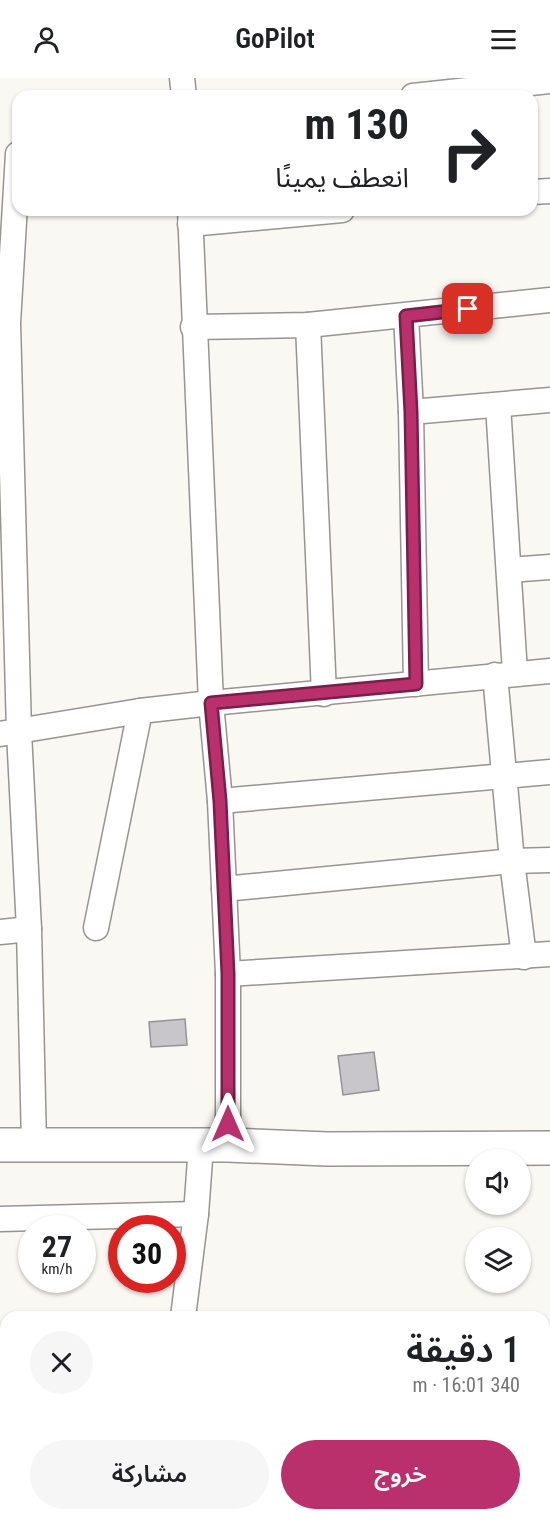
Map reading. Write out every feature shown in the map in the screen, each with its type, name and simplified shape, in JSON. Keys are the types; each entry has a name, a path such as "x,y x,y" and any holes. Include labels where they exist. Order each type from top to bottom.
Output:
{"street":[{"path":"468,90 550,81"},
{"path":"13,216 4,323 9,733 29,929 34,1144"},
{"path":"184,1311 196,1214 214,1145 228,974 220,801 211,703 190,217 212,216"},
{"path":"193,327 308,325 550,300"},
{"path":"406,316 411,412 416,684"},
{"path":"308,325 324,694"},
{"path":"411,412 550,400"},
{"path":"498,405 509,570 504,776 524,957"},
{"path":"509,570 550,567"},
{"path":"9,733 140,711 550,671"},
{"path":"96,928 140,711"},
{"path":"220,801 550,772"},
{"path":"224,889 512,861 550,860"},
{"path":"0,932 29,929"},
{"path":"228,974 550,954"},
{"path":"0,1145 214,1145 327,1149 550,1148"},
{"path":"0,1219 196,1214"}],"building":[{"path":"185,1019 187,1045 151,1047 149,1022"},
{"path":"374,1052 379,1090 343,1095 338,1056"}],"route":[{"path":"228,1124 228,974 220,801 211,703 416,684 411,412 406,316 468,309"}]}
